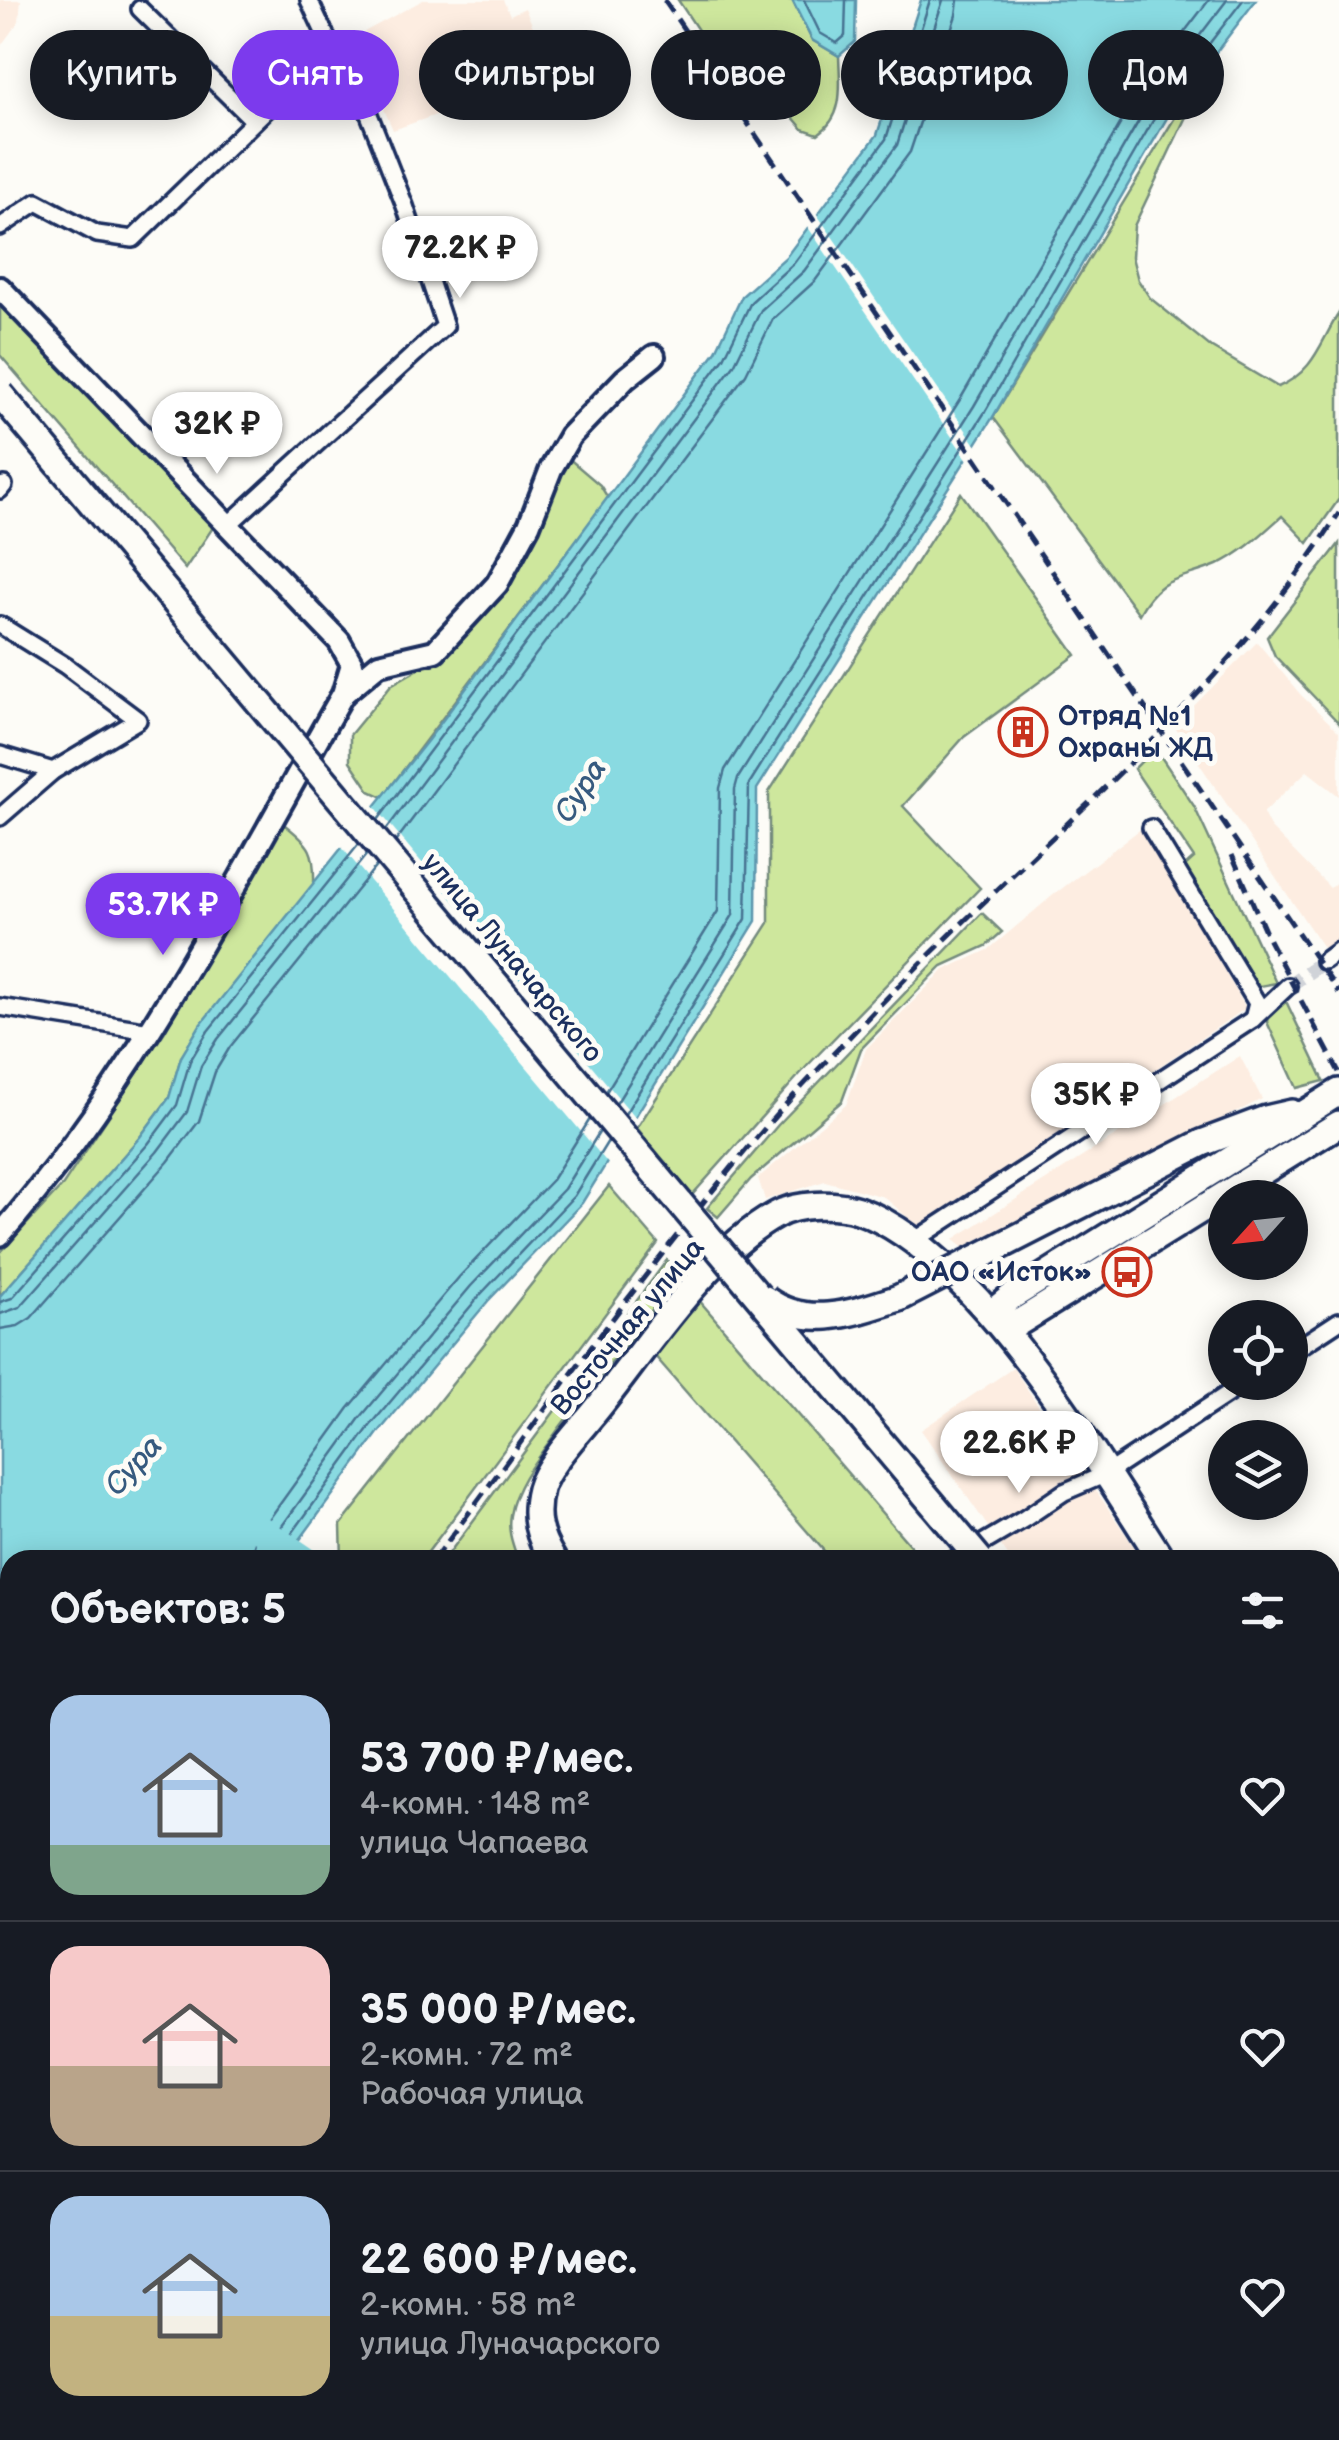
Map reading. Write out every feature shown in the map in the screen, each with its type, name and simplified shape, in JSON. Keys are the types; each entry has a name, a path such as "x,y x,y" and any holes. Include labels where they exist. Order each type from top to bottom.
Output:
{"main road":[{"name":"улица Луначарского","path":"0,394 972,1550"},
{"path":"1338,1092 1010,1297 999,1307 998,1322 1018,1322 1339,1124"},
{"path":"752,1290 781,1311 814,1318 846,1315 898,1298 1202,1143 1266,1119 1312,1110"},
{"name":"Восточная улица","path":"549,1550 536,1527 542,1484 576,1434 686,1297 743,1237 780,1213 832,1206 854,1208 884,1221 914,1241 998,1322 1155,1550"},
{"path":"973,1298 992,1302 1010,1297"},
{"path":"1029,1363 1029,1338 1044,1306"}],"street":[{"path":"309,0 322,30"},
{"path":"140,9 162,30"},
{"path":"0,227 37,202 96,234 133,239 254,121 212,79"},
{"path":"228,525 445,326 371,120"},
{"path":"0,288 339,641 352,664 343,694 150,1031 50,1174 3,1225"},
{"path":"343,694 379,664 434,651 497,584 530,525 570,436 625,379 654,356"},
{"path":"0,625 66,666 138,720 53,772 0,818"},
{"path":"0,755 53,772"},
{"path":"1152,828 1257,1003 1253,1019"},
{"path":"1324,961 1339,950"},
{"path":"914,1241 1253,1019 1288,986"},
{"path":"0,1007 150,1031"},
{"path":"1308,1341 1339,1321"},
{"path":"972,1550 1064,1492 1106,1474 1219,1400"}],"shaded area":[{"path":"0,0 21,0 19,21 0,47"},
{"path":"423,0 503,0 510,15 525,8 534,30 419,30 422,120 393,130 389,120 399,120 399,30 368,30"},
{"path":"1257,642 1300,694 1339,732 1339,796 1307,771 1263,813 1270,827 1330,888 1339,880 1339,936 1324,949 1174,726"},
{"path":"1142,828 1246,1008 920,1228 884,1197 825,1181 765,1200 758,1178 846,1105 866,1049 944,970 988,950"},
{"path":"1240,1056 1262,1099 965,1250 954,1239"},
{"path":"1013,1368 1136,1550 1004,1550 921,1430"}],"green space":[{"path":"678,0 792,0 807,30 698,30"},
{"path":"821,45 839,56 839,100 827,127 818,134 803,129 795,120 821,120"},
{"path":"1173,120 1184,120 1134,226 1132,257 1138,280 1150,298 1212,348 1278,387 1308,365 1339,313 1339,499 1308,543 1282,516 1226,560 1163,585 1139,614 993,417"},
{"path":"0,297 211,517 212,529 185,569 0,355"},
{"path":"567,457 600,485 608,498 383,797 370,791 350,761 350,735 391,685 436,659 499,598"},
{"path":"961,493 1076,655 964,737 903,806 980,888 808,1065 692,1195 637,1128 769,923 769,792"},
{"path":"1339,544 1339,723 1275,656 1267,637"},
{"path":"1155,748 1194,806 1276,983 1260,986 1244,976 1185,866 1194,858 1134,769"},
{"path":"285,825 310,850 314,884 181,1057 169,1098 140,1137 0,1296 0,1253 63,1185 165,1031 274,829"},
{"path":"982,913 1002,932 986,946 942,966 861,1049 842,1101 751,1179 718,1217 707,1208 778,1125"},
{"path":"1284,997 1324,1081 1297,1088 1267,1022 1268,1015"},
{"path":"609,1186 658,1243 429,1550 342,1550 341,1525"},
{"path":"667,1260 678,1272 530,1468 510,1515 515,1550 451,1550"},
{"path":"698,1299 913,1549 823,1550 654,1355"}],"water":[{"path":"792,0 856,0 855,30 841,30 839,56 821,45 821,30 807,30"},
{"name":"Сура","path":"921,0 1256,0 1224,42 1224,30 1088,30 1088,120 1166,120 993,417 757,789 756,921 582,1203 488,1301 378,1433 292,1550 0,1550 0,1296 140,1137 169,1098 181,1057 200,1025 428,740 716,351 742,296 786,257 877,135 882,120 1068,120 1068,30 911,30"}],"pier":[{"path":"814,210 979,449 970,463 805,223"},
{"path":"372,803 638,1121 610,1166 339,844"}],"waterway":[{"path":"261,1530 290,1550"}],"tunnel":[{"path":"1288,986 1324,961"}],"railway":[{"path":"664,0 1339,993"},
{"path":"441,1550 641,1282 771,1121 940,945 1182,711 1291,583 1339,513"},
{"path":"1232,855 1269,940 1339,1072"}],"place":[{"name":"Отряд №1 Охраны ЖД","path":"1023,732"},
{"name":"ОАО «Исток»","path":"1127,1272"}]}
